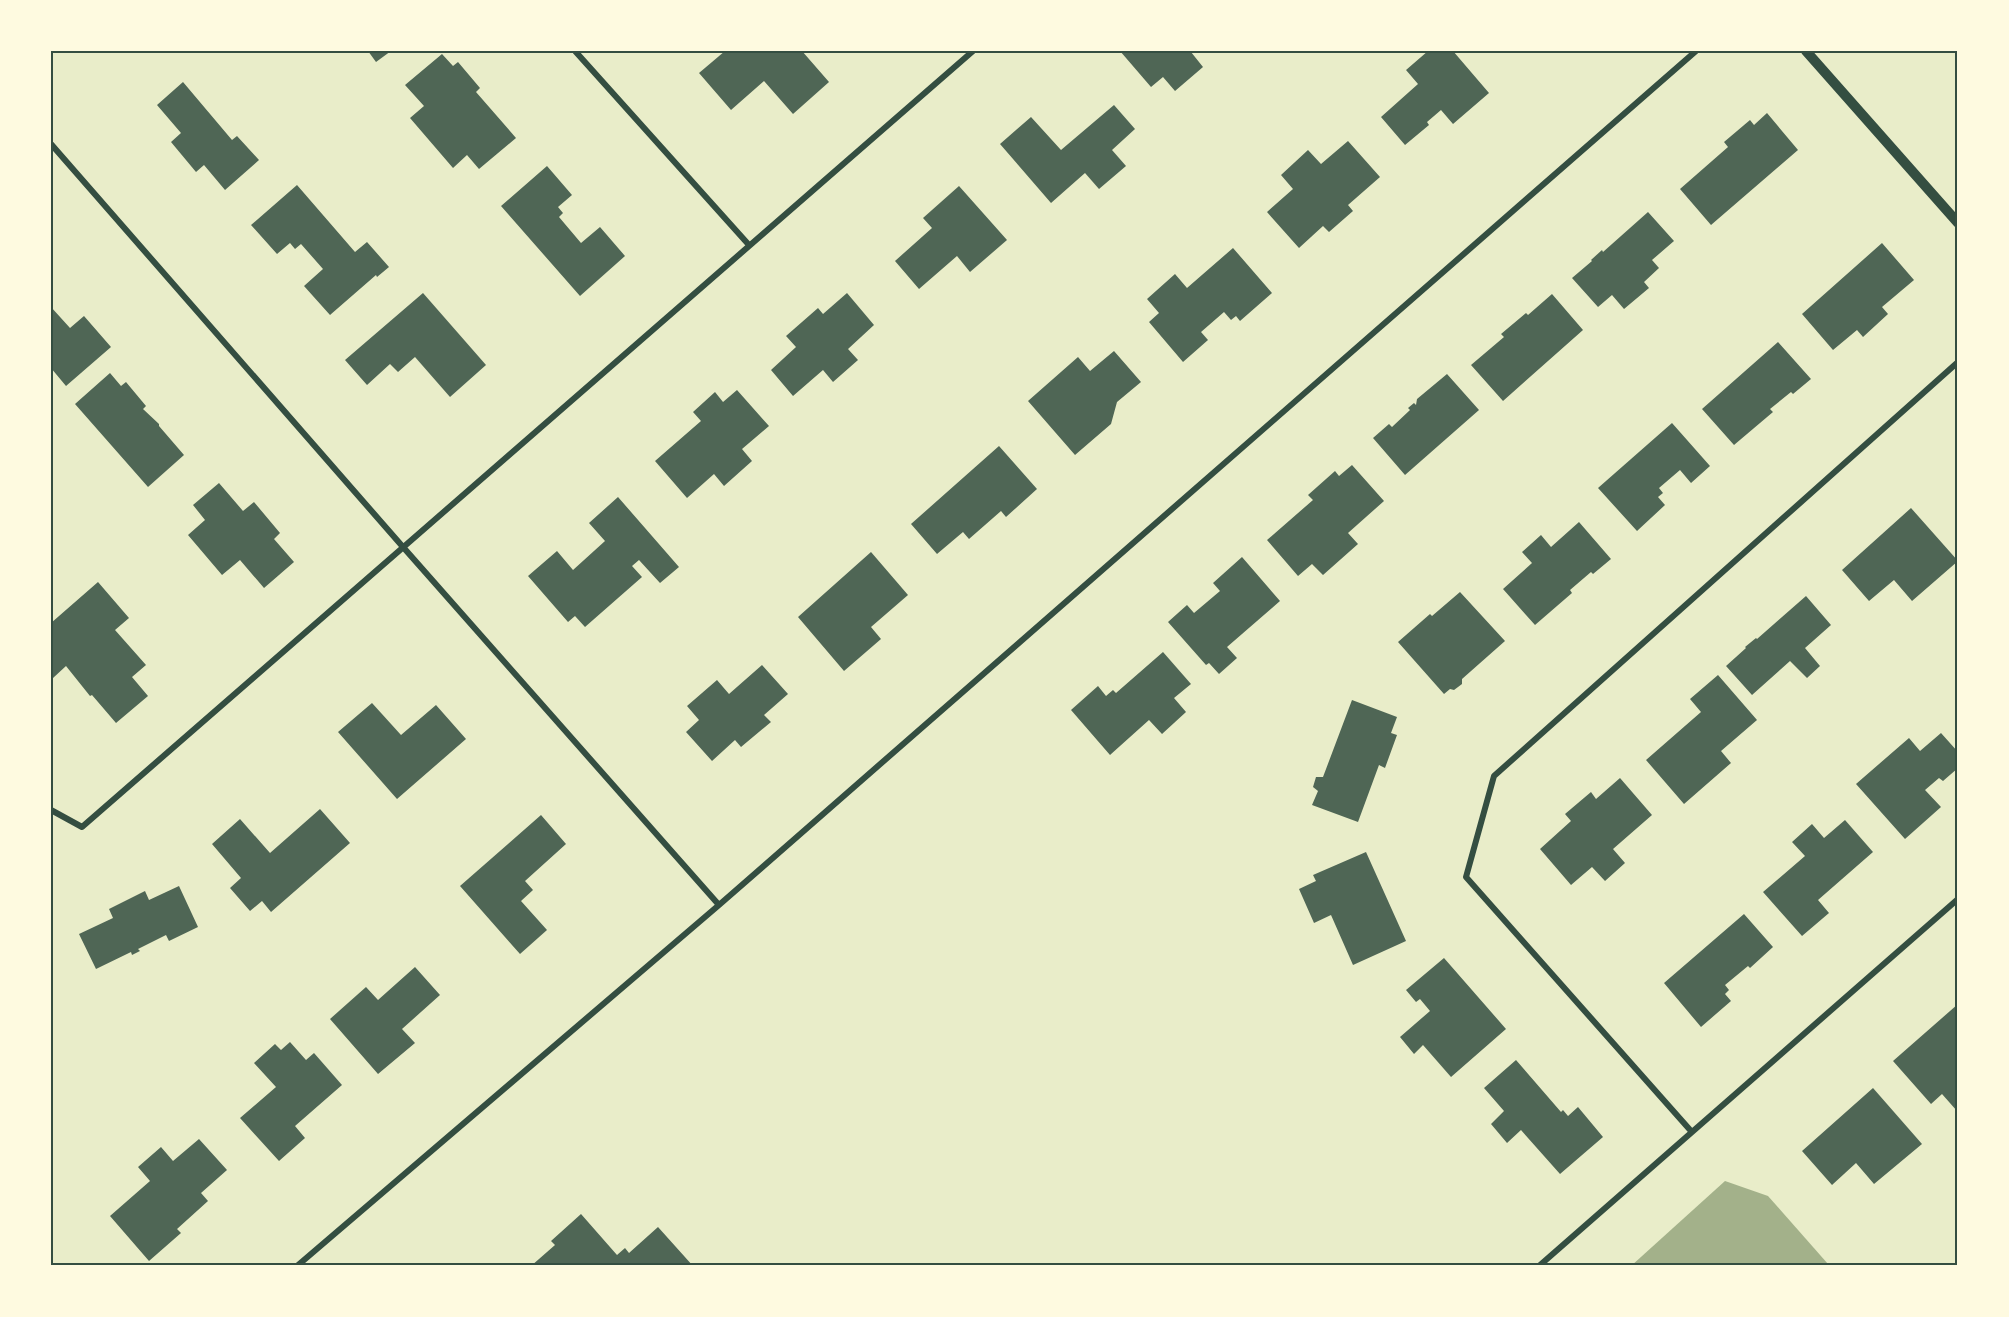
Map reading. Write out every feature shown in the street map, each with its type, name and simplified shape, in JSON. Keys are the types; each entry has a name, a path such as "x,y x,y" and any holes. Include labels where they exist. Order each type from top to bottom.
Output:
{"street":[{"path":"575,51 749,245"},
{"path":"51,810 82,828 973,51"},
{"path":"297,1266 719,905 1696,51"},
{"path":"1806,51 1958,223"},
{"path":"51,144 403,548 719,905"},
{"path":"1691,1131 1466,877 1494,776 1958,362"},
{"path":"1539,1266 1958,899"}],"shaded area":[{"path":"1725,1181 1768,1196 1828,1264 1827,1266 1631,1266"}],"building":[{"path":"368,51 391,51 376,62"},
{"path":"725,51 802,51 829,82 793,114 764,81 731,110 699,73"},
{"path":"1120,51 1192,51 1203,67 1175,91 1163,77 1151,87"},
{"path":"1428,51 1453,51 1489,93 1453,124 1441,110 1427,122 1429,125 1405,145 1381,117 1418,84 1406,70"},
{"path":"442,54 453,66 458,62 480,88 476,92 516,138 479,169 467,155 453,168 410,118 424,106 405,85"},
{"path":"183,82 232,140 237,136 259,160 225,190 204,165 196,172 171,142 181,133 157,105"},
{"path":"1114,105 1135,129 1112,150 1126,166 1099,189 1085,173 1051,203 1000,144 1031,117 1061,150"},
{"path":"1767,113 1798,150 1711,225 1680,189 1728,147 1724,142 1750,120 1754,125"},
{"path":"1348,141 1380,177 1348,205 1353,211 1329,232 1323,226 1299,248 1267,212 1293,189 1281,175 1308,150 1321,164"},
{"path":"547,166 572,195 558,207 563,213 559,217 581,243 600,227 625,256 580,296 501,206"},
{"path":"297,185 355,252 367,242 389,267 377,277 376,275 330,315 304,286 323,269 301,244 295,249 290,243 277,254 251,225"},
{"path":"959,186 1007,240 970,272 957,256 919,289 895,261 932,228 923,218"},
{"path":"1648,212 1674,241 1652,260 1659,268 1644,282 1649,288 1624,309 1612,295 1598,307 1572,278"},
{"path":"1882,243 1914,280 1882,307 1888,314 1863,337 1857,330 1833,350 1802,314"},
{"path":"1233,248 1272,293 1240,321 1236,316 1231,320 1224,312 1201,332 1208,340 1183,362 1149,322 1159,313 1147,299 1175,274 1187,288"},
{"path":"423,293 486,365 450,397 415,357 398,372 390,364 367,385 345,360"},
{"path":"847,293 874,325 848,349 858,360 833,382 823,370 793,396 771,370 796,347 786,336 818,308 823,314"},
{"path":"1552,294 1583,330 1503,401 1471,365 1504,337 1501,334"},
{"path":"51,307 70,328 84,316 111,347 66,386 51,368"},
{"path":"1778,342 1811,379 1770,409 1773,412 1734,445 1702,409"},
{"path":"1114,351 1141,382 1117,402 1111,424 1075,455 1028,401 1078,357 1090,371"},
{"path":"110,373 121,386 126,382 146,406 143,409 159,424 184,455 148,487 75,404"},
{"path":"1447,374 1479,410 1405,475 1373,438 1389,424 1392,427 1410,410 1408,408 1414,403 1416,405 1417,399"},
{"path":"737,390 769,426 742,449 752,461 724,486 714,474 687,498 655,461 701,421 693,412 715,392 723,402"},
{"path":"1672,423 1710,466 1691,483 1680,470 1659,488 1663,493 1658,497 1665,505 1637,531 1598,488"},
{"path":"999,446 1037,489 1006,517 1001,511 969,539 963,532 937,554 911,524"},
{"path":"1352,465 1384,501 1348,533 1358,544 1323,575 1312,564 1298,576 1267,540 1313,500 1308,495 1335,471 1339,476"},
{"path":"219,483 243,511 254,502 280,533 274,539 294,562 264,588 240,560 222,575 188,535 205,520 193,505"},
{"path":"618,497 679,567 660,583 639,560 632,566 642,577 585,627 575,616 568,622 528,576 557,551 573,570 605,541 589,523"},
{"path":"1911,508 1958,561 1912,601 1894,580 1869,601 1842,570"},
{"path":"1579,522 1611,559 1570,590 1572,593 1535,625 1503,589 1532,563 1522,552 1541,535 1551,547"},
{"path":"871,552 908,595 871,627 881,639 844,671 798,617"},
{"path":"1242,557 1280,601 1227,647 1237,658 1219,674 1209,663 1206,665 1168,622 1187,605 1194,613 1220,591 1213,583"},
{"path":"98,582 129,618 115,630 146,665 132,677 148,696 116,723 66,666 53,678 51,675 51,623"},
{"path":"1460,592 1505,641 1462,679 1462,684 1444,694 1398,642"},
{"path":"1806,596 1831,625 1805,648 1820,666 1807,678 1790,661 1752,695 1726,666"},
{"path":"1163,652 1191,684 1174,698 1186,712 1162,734 1149,720 1110,755 1071,710 1098,686 1106,696 1113,690 1116,693"},
{"path":"762,665 788,694 764,715 771,722 741,747 735,740 712,761 686,732 699,720 687,706 717,680 729,694"},
{"path":"1718,675 1757,720 1721,751 1731,763 1684,804 1646,760 1701,712 1690,699"},
{"path":"1352,700 1397,717 1391,733 1397,735 1385,768 1379,765 1358,822 1312,805 1318,791 1313,787 1316,777 1323,777"},
{"path":"372,703 401,735 436,705 466,739 397,799 338,732"},
{"path":"1941,733 1958,752 1958,768 1943,781 1939,778 1925,790 1941,807 1905,839 1856,784 1909,738 1920,751"},
{"path":"1620,778 1652,815 1613,849 1625,863 1605,881 1592,867 1571,885 1540,849 1571,821 1565,814 1591,792 1596,799"},
{"path":"320,809 350,843 271,912 262,901 250,911 230,888 241,878 212,844 240,819 270,853"},
{"path":"541,815 566,844 525,881 533,890 521,901 547,930 520,954 460,886"},
{"path":"1845,820 1873,852 1818,900 1829,913 1802,936 1763,892 1805,856 1792,842 1812,824 1824,838"},
{"path":"1366,852 1406,941 1353,965 1331,915 1314,923 1299,889 1316,881 1313,875"},
{"path":"179,886 198,927 169,941 166,935 138,949 140,951 132,955 131,952 96,969 79,934 113,918 109,909 145,891 149,900"},
{"path":"1744,914 1773,947 1750,968 1748,966 1725,985 1729,990 1725,994 1731,1001 1701,1027 1664,983"},
{"path":"1444,958 1506,1029 1451,1077 1423,1045 1414,1054 1400,1037 1430,1011 1420,999 1416,1002 1406,990"},
{"path":"415,967 440,995 402,1029 415,1043 378,1074 330,1019 366,987 378,1000"},
{"path":"1958,1004 1957,1111 1942,1094 1931,1104 1893,1061"},
{"path":"290,1042 306,1060 314,1053 342,1085 295,1126 305,1138 279,1161 240,1118 276,1087 254,1063 275,1044 281,1050"},
{"path":"1516,1060 1561,1112 1563,1110 1568,1116 1578,1107 1603,1137 1560,1174 1521,1130 1507,1143 1491,1124 1504,1111 1484,1088"},
{"path":"1873,1088 1922,1144 1874,1184 1856,1163 1832,1185 1802,1151"},
{"path":"199,1139 227,1170 201,1193 208,1201 177,1229 181,1233 149,1261 110,1216 150,1181 138,1167 161,1147 173,1161"},
{"path":"581,1214 617,1255 625,1248 629,1253 658,1227 693,1266 531,1266 555,1245 551,1241"}]}
